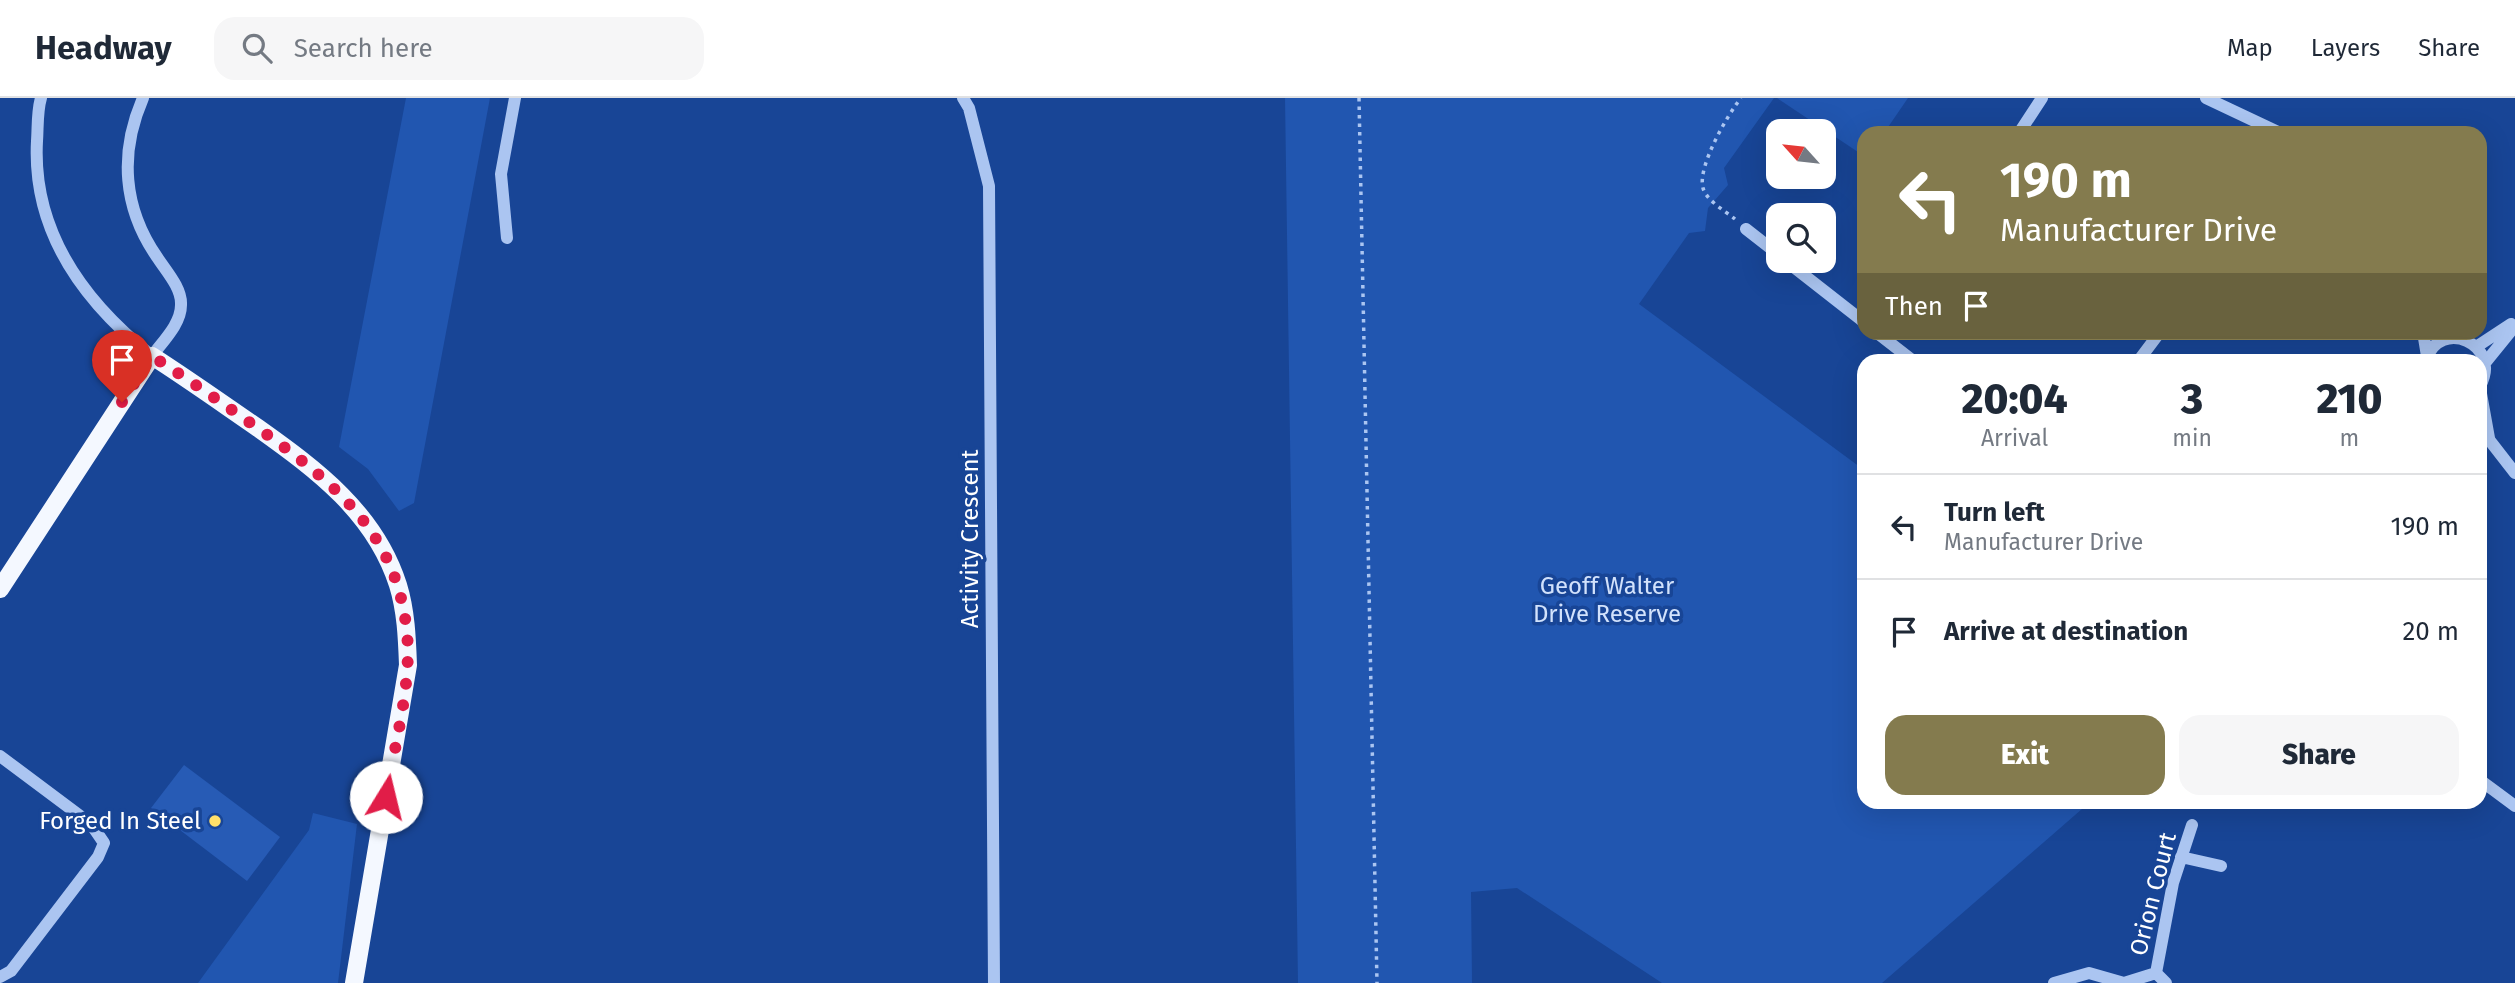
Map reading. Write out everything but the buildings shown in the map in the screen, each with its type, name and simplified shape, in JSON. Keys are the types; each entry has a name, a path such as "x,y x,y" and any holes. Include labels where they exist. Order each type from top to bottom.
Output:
{"main road":[{"path":"0,589 152,356 298,456 345,497 373,534 397,583 407,635 408,665 355,983"}],"street":[{"path":"41,98 36,160 48,223 71,274 116,328 152,356 176,323 181,306 177,288 152,249 129,197 127,157 143,98"},
{"path":"507,237 501,174 515,98"},
{"name":"Activity Crescent","path":"963,98 969,108 989,186 994,983"},
{"path":"2024,126 2042,98"},
{"path":"2206,98 2265,126"},
{"path":"1746,229 1766,245"},
{"path":"1801,273 1857,317"},
{"path":"2476,347 2515,324"},
{"path":"2487,360 2515,324"},
{"path":"1890,340 1905,354"},
{"path":"2429,354 2443,340"},
{"path":"2461,340 2476,347 2480,354"},
{"path":"2487,427 2489,438 2515,473"},
{"path":"0,756 91,824 104,843 98,857 11,971 0,977"},
{"path":"2487,785 2515,806"},
{"name":"Orion Court","path":"2156,973 2173,883 2192,824"},
{"path":"2181,857 2221,866"},
{"path":"2054,983 2089,973 2124,983 2156,973 2166,983"}],"path":[{"path":"1359,98 1377,983"},
{"path":"1741,98 1727,116 1706,167 1702,186 1706,194 1746,229"}],"green space":[{"path":"406,98 490,98 414,503 399,511 368,469 339,447"},
{"name":"Geoff Walter Drive Reserve","path":"1285,98 1774,98 1724,168 1728,185 1708,208 1705,231 1689,233 1639,304 1857,465 1857,809 2082,809 1882,983 1662,983 1517,888 1471,892 1472,983 1298,983"},
{"path":"1777,98 1908,98 1889,126 1857,126 1857,151 1836,137 1836,119 1808,119"},
{"path":"313,813 357,824 338,983 198,983 309,830"}],"place":[{"name":"Forged In Steel","path":"215,821"}],"route":[{"path":"122,402 152,356 298,456 345,497 373,534 397,583 407,635 408,665 386,797"}]}
